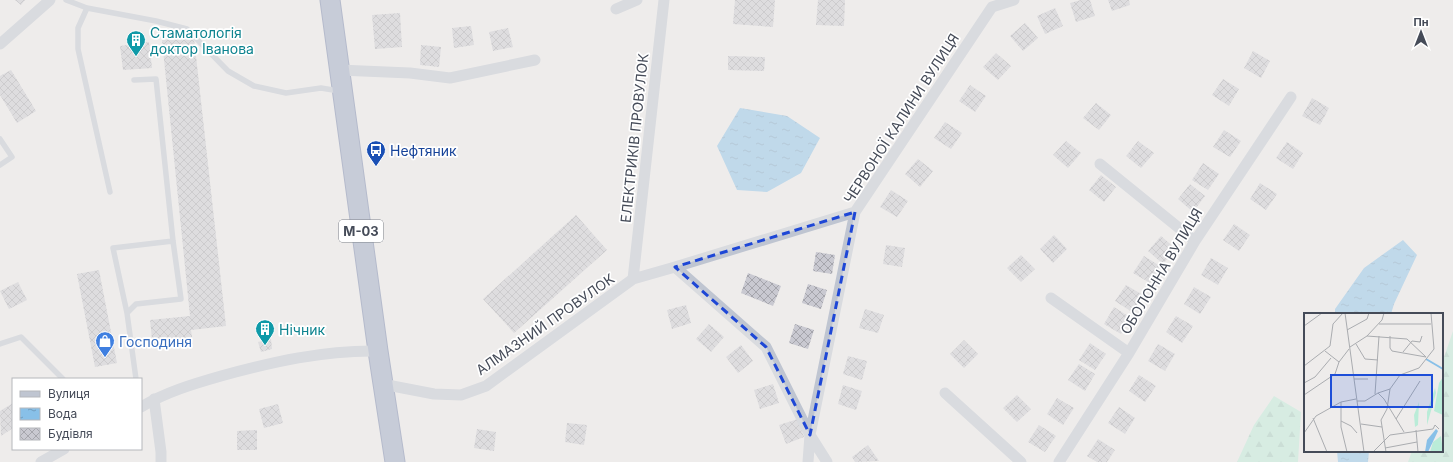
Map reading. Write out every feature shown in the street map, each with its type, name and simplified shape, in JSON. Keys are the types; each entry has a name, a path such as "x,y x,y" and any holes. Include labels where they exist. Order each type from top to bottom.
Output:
{"highway":[{"name":"М-03","path":"330,0 341,91 382,384 395,462"}],"street":[{"path":"0,44 50,0"},
{"path":"616,9 637,0"},
{"name":"ЕЛЕКТРИКІВ ПРОВУЛОК","path":"633,279 664,0"},
{"name":"ЧЕРВОНОЇ КАЛИНИ ВУЛИЦЯ","path":"808,462 810,435 855,212 992,7 1014,0"},
{"path":"339,70 410,73 450,78 535,60"},
{"name":"ОБОЛОННА ВУЛИЦЯ","path":"1059,462 1129,353 1195,242 1291,97"},
{"path":"1100,164 1195,242"},
{"name":"АЛМАЗНИЙ ПРОВУЛОК","path":"382,384 434,394 461,394 486,386 633,279 855,212"},
{"path":"676,267 766,347 810,435 827,462"},
{"path":"1051,298 1129,353"},
{"path":"142,406 154,399 181,388 243,370 296,357 358,351 378,351"},
{"path":"945,393 1021,462"},
{"path":"154,399 161,462"},
{"path":"41,462 62,450"}],"lane":[{"path":"66,0 87,8 156,21 187,29 228,71 254,86 286,93 321,88 341,91"},
{"path":"87,8 78,28 78,49 110,192"},
{"path":"127,313 136,304 181,299 173,241 156,79 134,80"},
{"path":"0,139 12,157 0,165"},
{"path":"136,378 127,313 113,248 173,241"},
{"path":"0,344 21,338 62,378"}],"highlighted area":[{"path":"855,212 810,435 766,347 675,267"}],"green space":[{"path":"1453,331 1453,462 1408,462 1412,452 1443,452 1443,360"},
{"path":"1274,396 1301,412 1298,462 1237,462 1254,425"}],"water":[{"path":"740,108 787,116 820,138 801,173 767,192 737,190 717,146"},
{"path":"1403,240 1417,255 1391,313 1335,313 1335,309 1364,268"},
{"path":"1337,452 1369,452 1368,462 1338,462"}],"building":[{"path":"15,0 25,0 21,5"},
{"path":"735,0 775,0 773,27 733,24"},
{"path":"818,0 845,0 844,26 816,25"},
{"path":"1081,0 1090,0 1095,16 1076,22 1070,3"},
{"path":"1108,0 1129,0 1130,5 1112,11"},
{"path":"1055,8 1063,26 1045,34 1037,16"},
{"path":"400,13 402,47 375,49 372,15"},
{"path":"1025,23 1038,38 1023,51 1010,36"},
{"path":"471,26 474,45 454,48 452,28"},
{"path":"508,28 513,47 493,51 489,32"},
{"path":"194,38 226,326 191,330 193,344 153,349 150,320 190,316 162,40"},
{"name":"Стаматологія доктор Іванова","path":"149,42 152,68 123,70 120,46"},
{"path":"421,45 441,47 439,67 420,65"},
{"path":"1253,51 1270,61 1261,78 1244,68"},
{"path":"996,53 1011,66 998,80 983,67"},
{"path":"728,56 765,57 764,71 728,70"},
{"path":"11,70 36,111 17,123 0,95 0,76"},
{"path":"1223,79 1239,89 1229,106 1212,95"},
{"path":"970,85 986,96 975,112 959,101"},
{"path":"1312,98 1329,108 1320,125 1302,116"},
{"path":"1096,103 1111,115 1099,130 1083,118"},
{"path":"945,122 962,133 951,149 934,138"},
{"path":"1224,130 1241,141 1230,157 1213,147"},
{"path":"1066,141 1081,153 1068,168 1053,155"},
{"path":"1138,141 1154,153 1141,168 1126,156"},
{"path":"1287,142 1303,153 1293,169 1276,158"},
{"path":"918,159 933,171 920,187 905,174"},
{"path":"1203,163 1219,174 1208,190 1192,180"},
{"path":"1101,175 1116,187 1104,202 1089,190"},
{"path":"1260,183 1277,194 1266,210 1250,199"},
{"path":"1190,184 1205,196 1193,212 1178,199"},
{"path":"891,190 908,201 897,217 880,207"},
{"path":"576,215 607,250 514,333 483,299"},
{"path":"1234,224 1250,235 1239,251 1223,240"},
{"path":"1054,235 1067,249 1053,263 1040,249"},
{"path":"1161,236 1176,249 1163,264 1148,251"},
{"path":"886,245 905,248 902,267 883,264"},
{"path":"816,252 835,255 832,274 813,271"},
{"path":"1021,255 1035,269 1021,282 1007,268"},
{"path":"1144,256 1160,266 1150,283 1133,273"},
{"path":"1211,258 1228,268 1218,285 1201,275"},
{"path":"99,270 117,363 95,367 77,274"},
{"path":"748,273 781,286 773,306 741,293"},
{"path":"18,282 27,300 9,309 0,291"},
{"path":"808,284 827,290 821,309 802,303"},
{"path":"1126,285 1143,295 1132,312 1115,301"},
{"path":"1194,287 1211,297 1200,314 1184,304"},
{"path":"686,305 691,323 672,329 667,310"},
{"path":"1114,307 1131,318 1121,334 1104,324"},
{"path":"865,309 884,315 878,333 859,328"},
{"path":"1176,316 1193,326 1182,343 1166,332"},
{"path":"709,324 724,337 711,352 696,339"},
{"path":"795,324 814,330 808,349 789,343"},
{"name":"Нічник","path":"271,339 272,349 261,352 258,342"},
{"path":"964,340 978,354 964,368 950,354"},
{"path":"1090,343 1106,354 1095,370 1079,360"},
{"path":"1158,344 1175,354 1165,371 1148,361"},
{"path":"741,345 753,361 738,373 726,357"},
{"path":"848,356 867,361 862,380 843,374"},
{"path":"1079,364 1095,374 1085,391 1068,380"},
{"path":"1139,375 1156,386 1145,402 1129,391"},
{"path":"773,384 779,403 760,409 754,390"},
{"path":"843,385 862,391 856,410 838,404"},
{"path":"1017,395 1031,409 1017,422 1003,408"},
{"path":"1057,398 1074,408 1063,425 1047,414"},
{"path":"12,404 12,429 1,436 0,411"},
{"path":"278,404 283,423 264,428 259,409"},
{"path":"1119,407 1135,418 1125,434 1108,423"},
{"path":"798,419 804,437 786,444 779,425"},
{"path":"567,423 587,425 584,445 565,442"},
{"path":"1039,425 1056,436 1045,452 1028,442"},
{"path":"477,429 496,432 494,451 474,448"},
{"path":"257,430 257,450 237,450 237,431"},
{"path":"1098,439 1115,450 1107,462 1097,462 1087,456"},
{"path":"868,445 879,461 855,462 852,457"}],"place":[{"name":"Стаматологія доктор Іванова","path":"136,57"},
{"name":"Нефтяник","path":"376,167"},
{"name":"Нічник","path":"265,346"},
{"name":"Господиня","path":"105,358"}]}
